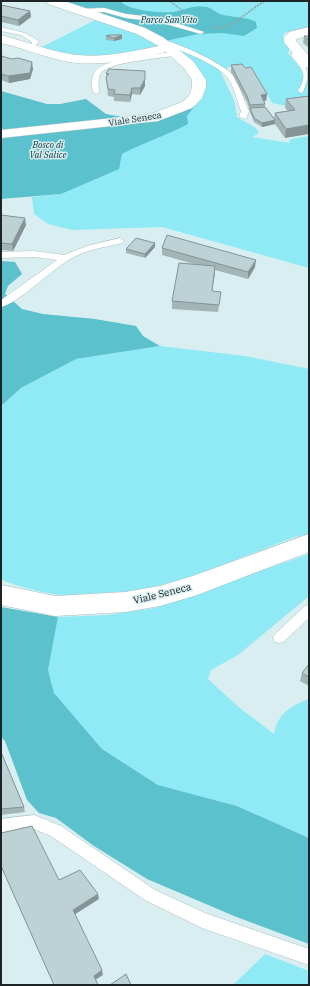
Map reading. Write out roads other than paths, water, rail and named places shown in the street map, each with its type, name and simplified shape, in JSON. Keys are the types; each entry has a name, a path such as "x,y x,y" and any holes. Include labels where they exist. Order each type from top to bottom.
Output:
{"street":[{"name":"Viale Seneca","path":"1,134 153,118 187,105 195,98 199,88 199,80 189,65 168,48 141,31 52,1"},
{"path":"309,31 293,35 290,38 290,42 309,64"},
{"path":"1,39 68,58 84,59 109,59 168,48"},
{"name":"Viale Seneca","path":"4,595 55,606 125,602 160,596 197,585 244,566 309,544"}],"lane":[{"path":"80,11 104,10 126,16 160,20 201,32"},
{"path":"1,29 23,34 36,41 32,47"},
{"path":"96,92 96,74 100,68 130,61 168,48 205,59 230,76 245,111 243,117"},
{"path":"297,50 294,55 308,71 307,81 301,91"},
{"path":"1,304 24,289 65,258 90,248 120,241"},
{"path":"1,255 34,254 65,258"},
{"path":"279,638 309,610"},
{"path":"1,826 34,822 56,831 150,895 202,920 309,957"}],"park label":[{"name":"Parco San Vito","path":"169,20"},
{"name":"Bosco di Val Salice","path":"48,150"}]}
